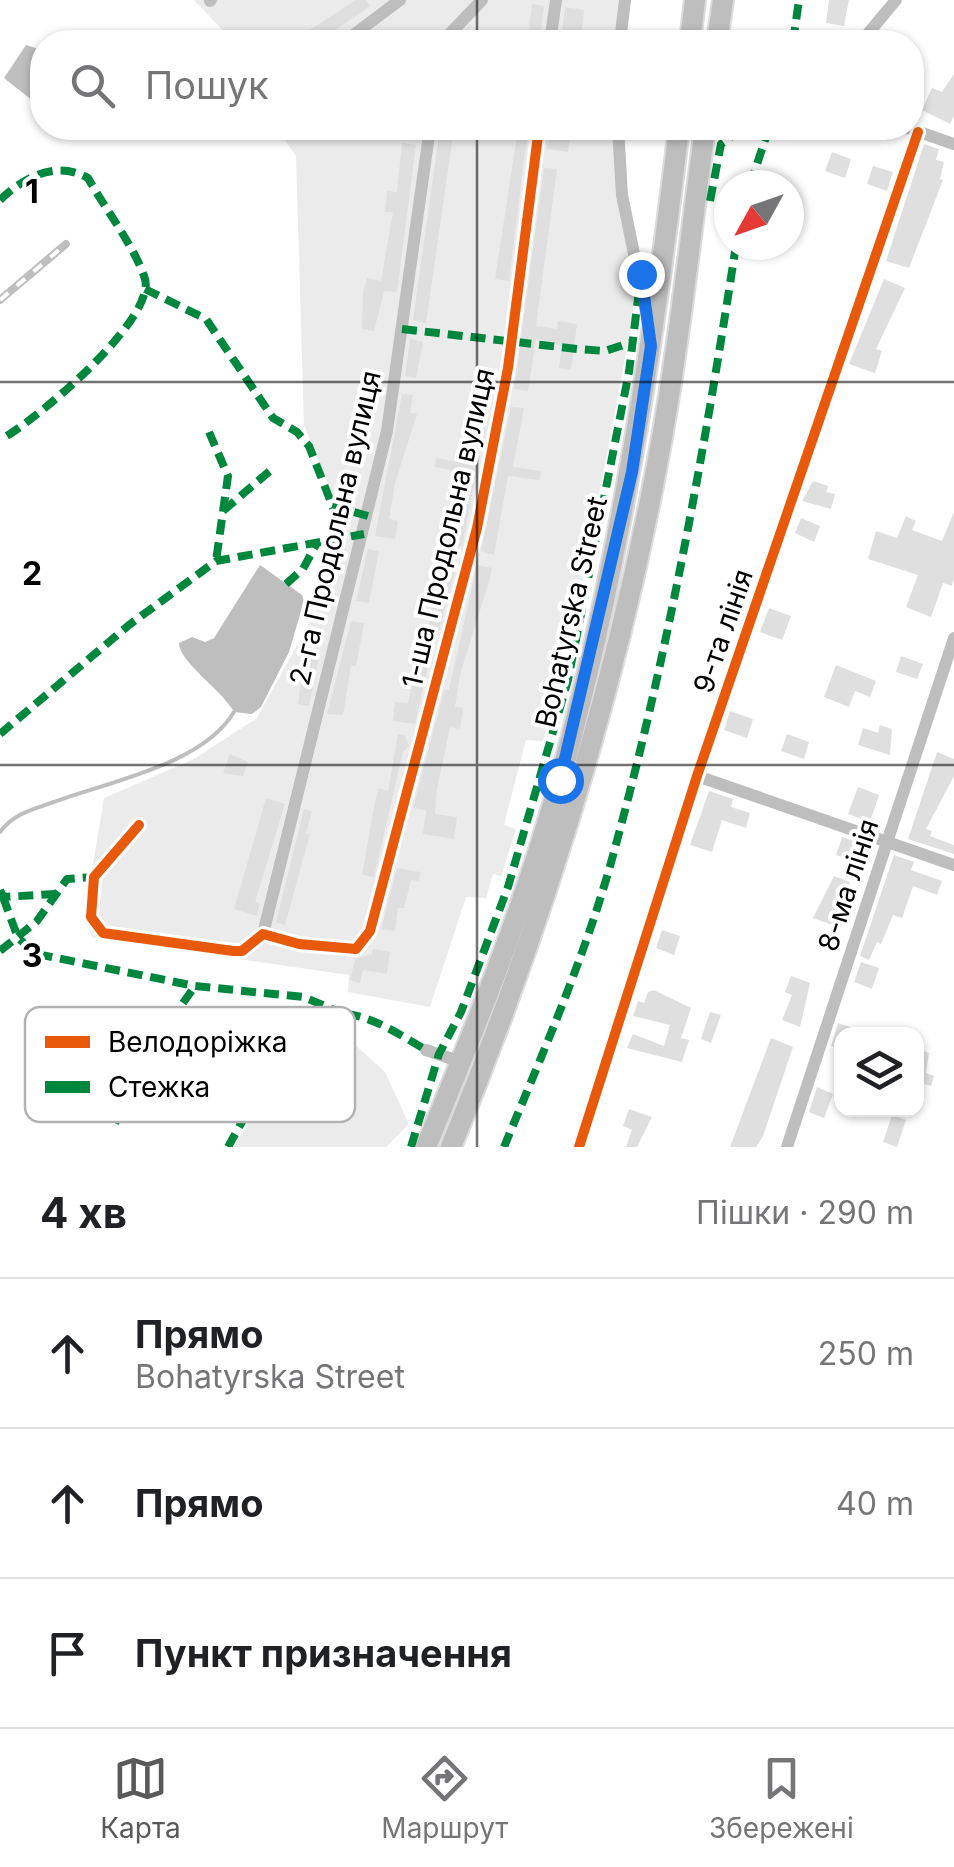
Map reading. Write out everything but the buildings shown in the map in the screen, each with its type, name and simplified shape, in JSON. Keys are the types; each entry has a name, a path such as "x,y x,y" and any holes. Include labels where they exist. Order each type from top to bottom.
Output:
{"main road":[{"path":"691,30 695,0"},
{"path":"718,30 722,0"},
{"name":"Bohatyrska Street","path":"426,1147 461,1062 560,780 632,472 678,140"},
{"name":"Bohatyrska Street","path":"451,1147 538,913 623,624 671,385 704,140"}],"street":[{"path":"360,30 400,0"},
{"path":"453,30 482,0"},
{"path":"552,30 556,0"},
{"path":"621,30 625,0"},
{"path":"872,30 896,0"},
{"path":"924,134 954,144"},
{"name":"2-га Продольна вулиця","path":"263,934 386,431 428,140"},
{"name":"1-ша Продольна вулиця","path":"263,934 299,944 356,948 370,932 477,528 508,368 537,140"},
{"path":"619,140 622,194 651,346"},
{"name":"9-та лінія","path":"579,1147 697,776 910,140"},
{"name":"8-ма лінія","path":"787,1147 954,638"},
{"path":"697,776 954,866"},
{"path":"139,825 94,877 90,917 95,926 103,933 234,952 242,951 263,934"},
{"path":"426,1050 461,1062"}],"shaded area":[{"path":"194,0 620,0 616,30 223,30"},
{"path":"26,45 30,46 30,99 4,78"},
{"path":"285,140 615,140 634,275 633,317 571,641 543,741 526,740 504,825 516,829 501,876 493,874 486,898 466,897 430,1007 348,992 349,975 93,938 84,919 104,798 194,759 257,718 318,607 334,499 304,425 296,156"},
{"path":"260,565 302,595 304,601 289,652 261,707 252,714 234,712 186,659 179,643 192,637 205,642 214,638"},
{"path":"355,1045 385,1072 409,1124 386,1147 233,1147 250,1122 355,1122"}],"waterway":[{"path":"0,832 17,816 31,810 178,758 219,730 234,712"}],"railway":[{"path":"0,300 66,244"}],"marked path":[{"path":"795,30 799,0"},
{"path":"710,201 721,144 726,140"},
{"path":"755,170 765,140"},
{"path":"0,200 19,184 52,171 88,178 145,279 143,297 113,343 64,392 0,440"},
{"path":"504,1147 592,924 615,848 684,548 734,260"},
{"path":"411,1147 439,1054 461,1012 508,887 568,680 629,372 641,274"},
{"path":"145,289 206,319 273,418 297,432 309,446 334,510 337,537"},
{"path":"402,329 605,351 633,342"},
{"path":"209,432 228,476 216,561"},
{"path":"223,511 271,470"},
{"path":"332,506 368,516"},
{"path":"0,734 129,625 216,561 364,534"},
{"path":"286,584 303,569 318,541"},
{"path":"0,951 37,921 67,879 94,877"},
{"path":"0,890 3,897 56,894"},
{"path":"3,897 18,938 37,954 195,986 304,997 327,1007"},
{"path":"180,1007 195,986"},
{"path":"355,1016 426,1050"},
{"path":"228,1147 242,1122"}],"cycle path":[{"path":"139,825 94,877 91,917 103,933 242,951 263,934 299,944 356,949 370,931 477,528 508,368 537,140"},
{"path":"579,1147 697,776 915,140"}],"route":[{"path":"560,780 632,472 651,346 641,274"}]}
